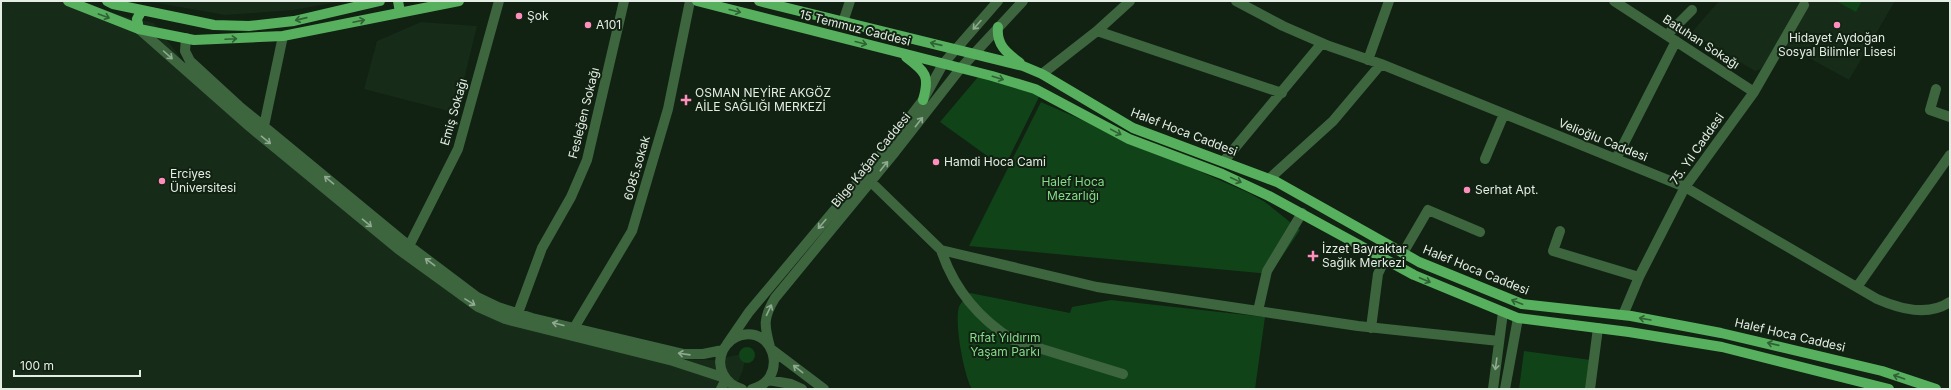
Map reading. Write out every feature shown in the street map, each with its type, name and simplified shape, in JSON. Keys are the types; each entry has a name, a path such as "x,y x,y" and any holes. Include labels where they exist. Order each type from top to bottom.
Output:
{"main road":[{"path":"68,1 139,29 186,38 226,39 283,36 400,12 417,5 459,1"},
{"path":"111,2 128,4 142,10 214,25 249,26 294,21 380,1"},
{"path":"398,1 400,12"},
{"name":"15 Temmuz Caddesi","path":"697,1 960,69"},
{"name":"15 Temmuz Caddesi","path":"759,1 974,53"},
{"path":"139,29 137,19 142,10"},
{"path":"180,18 186,29 186,38"},
{"path":"998,27 997,34 1003,49 1023,66"},
{"name":"Halef Hoca Caddesi","path":"974,53 1023,66 1042,74 1133,128 1269,179 1419,262 1522,304 1623,316 1721,333 1882,371 1936,389"},
{"path":"901,54 920,69 926,77 928,84 923,100"},
{"name":"Halef Hoca Caddesi","path":"960,69 992,76 1035,89 1129,139 1222,174 1302,213 1414,275 1518,318 1598,328 1722,348 1889,389"}],"street":[{"name":"Emiş Sokağı","path":"409,246 458,149 499,1"},
{"name":"Fesleğen Sokağı","path":"518,313 542,248 571,197 587,160 595,131 624,1"},
{"name":"6085.sokak","path":"574,328 632,232 668,109 690,1"},
{"path":"843,22 850,1"},
{"name":"Bilge Kağan Caddesi","path":"725,347 749,312 888,146 923,100 943,64 998,1"},
{"name":"Bilge Kağan Caddesi","path":"768,380 774,367 775,360 764,326 770,306 871,182 960,69 1023,1"},
{"path":"1042,74 1097,31 1130,1"},
{"name":"Velioğlu Caddesi","path":"1236,1 1282,26 1322,43 1381,64 1685,187 1886,303 1915,310 1934,309 1950,302"},
{"path":"1368,60 1389,1"},
{"name":"Batuhan Sokağı","path":"1614,1 1754,92"},
{"name":"75. Yıl Caddesi","path":"1623,316 1639,277 1685,187 1754,92 1804,5"},
{"path":"1616,159 1671,38 1692,10"},
{"path":"139,29 229,108 398,249 448,287 478,307 505,319 673,361 725,378 736,387 742,389"},
{"path":"1097,31 1282,93"},
{"path":"264,126 283,36"},
{"path":"186,38 185,51 190,61 264,126 409,246 477,297 498,307 518,313 684,354 703,354 725,347 739,336 753,335 766,341 771,348 824,389"},
{"path":"1224,161 1322,43"},
{"path":"1269,179 1333,121 1381,64"},
{"path":"1936,89 1930,110 1950,117"},
{"path":"1485,159 1504,114"},
{"path":"1857,287 1950,155"},
{"path":"871,182 941,250 950,273 968,303 985,320 1013,340 1123,374"},
{"path":"1403,253 1428,210 1480,232"},
{"path":"1258,311 1267,271 1302,213"},
{"path":"1560,231 1553,251 1639,277"},
{"path":"941,250 1098,288 1371,328 1499,341"},
{"path":"1371,328 1378,274 1385,259"},
{"path":"1493,389 1503,312"},
{"path":"1505,389 1518,318"},
{"path":"1590,389 1598,328"},
{"path":"721,389 725,378 720,364 725,347"},
{"path":"752,389 763,385 768,380 791,384 802,389"}],"shaded area":[{"name":"Erciyes Üniversitesi","path":"1,1 80,1 123,16 154,23 187,66 476,300 682,359 713,360 746,353 743,370 736,386 734,389 1,389"},
{"path":"146,1 343,1 294,10 225,15"},
{"path":"1719,1 1803,1 1761,69 1755,71 1691,33"},
{"name":"Hidayet Aydoğan Sosyal Bilimler Lisesi","path":"1805,1 1895,1 1849,80 1782,43"},
{"path":"421,22 477,26 456,113 364,89 377,41"}],"green space":[{"path":"1836,1 1862,1 1856,12"},
{"path":"978,77 1003,82 1040,95 1004,168 940,122"},
{"name":"Halef Hoca Mezarlığı","path":"1041,102 1249,193 1265,202 1300,230 1270,274 969,246"},
{"name":"Rıfat Yıldırım Yaşam Parkı","path":"970,293 1070,313 1072,307 1111,300 1265,317 1255,389 972,389 963,361 958,324 959,307"},
{"path":"747,347 754,352 755,355 750,362 747,363 740,358 739,355 744,348"},
{"path":"1524,351 1591,360 1587,389 1519,389"}],"place":[{"name":"Şok","path":"519,16"},
{"name":"A101","path":"588,25"},
{"name":"Hidayet Aydoğan Sosyal Bilimler Lisesi","path":"1837,25"},
{"name":"OSMAN NEYİRE AKGÖZ AİLE SAĞLIĞI MERKEZİ","path":"686,100"},
{"name":"Hamdi Hoca Cami","path":"936,162"},
{"name":"Erciyes Üniversitesi","path":"162,181"},
{"name":"Serhat Apt.","path":"1467,190"},
{"name":"İzzet Bayraktar Sağlık Merkezi","path":"1313,256"}]}
